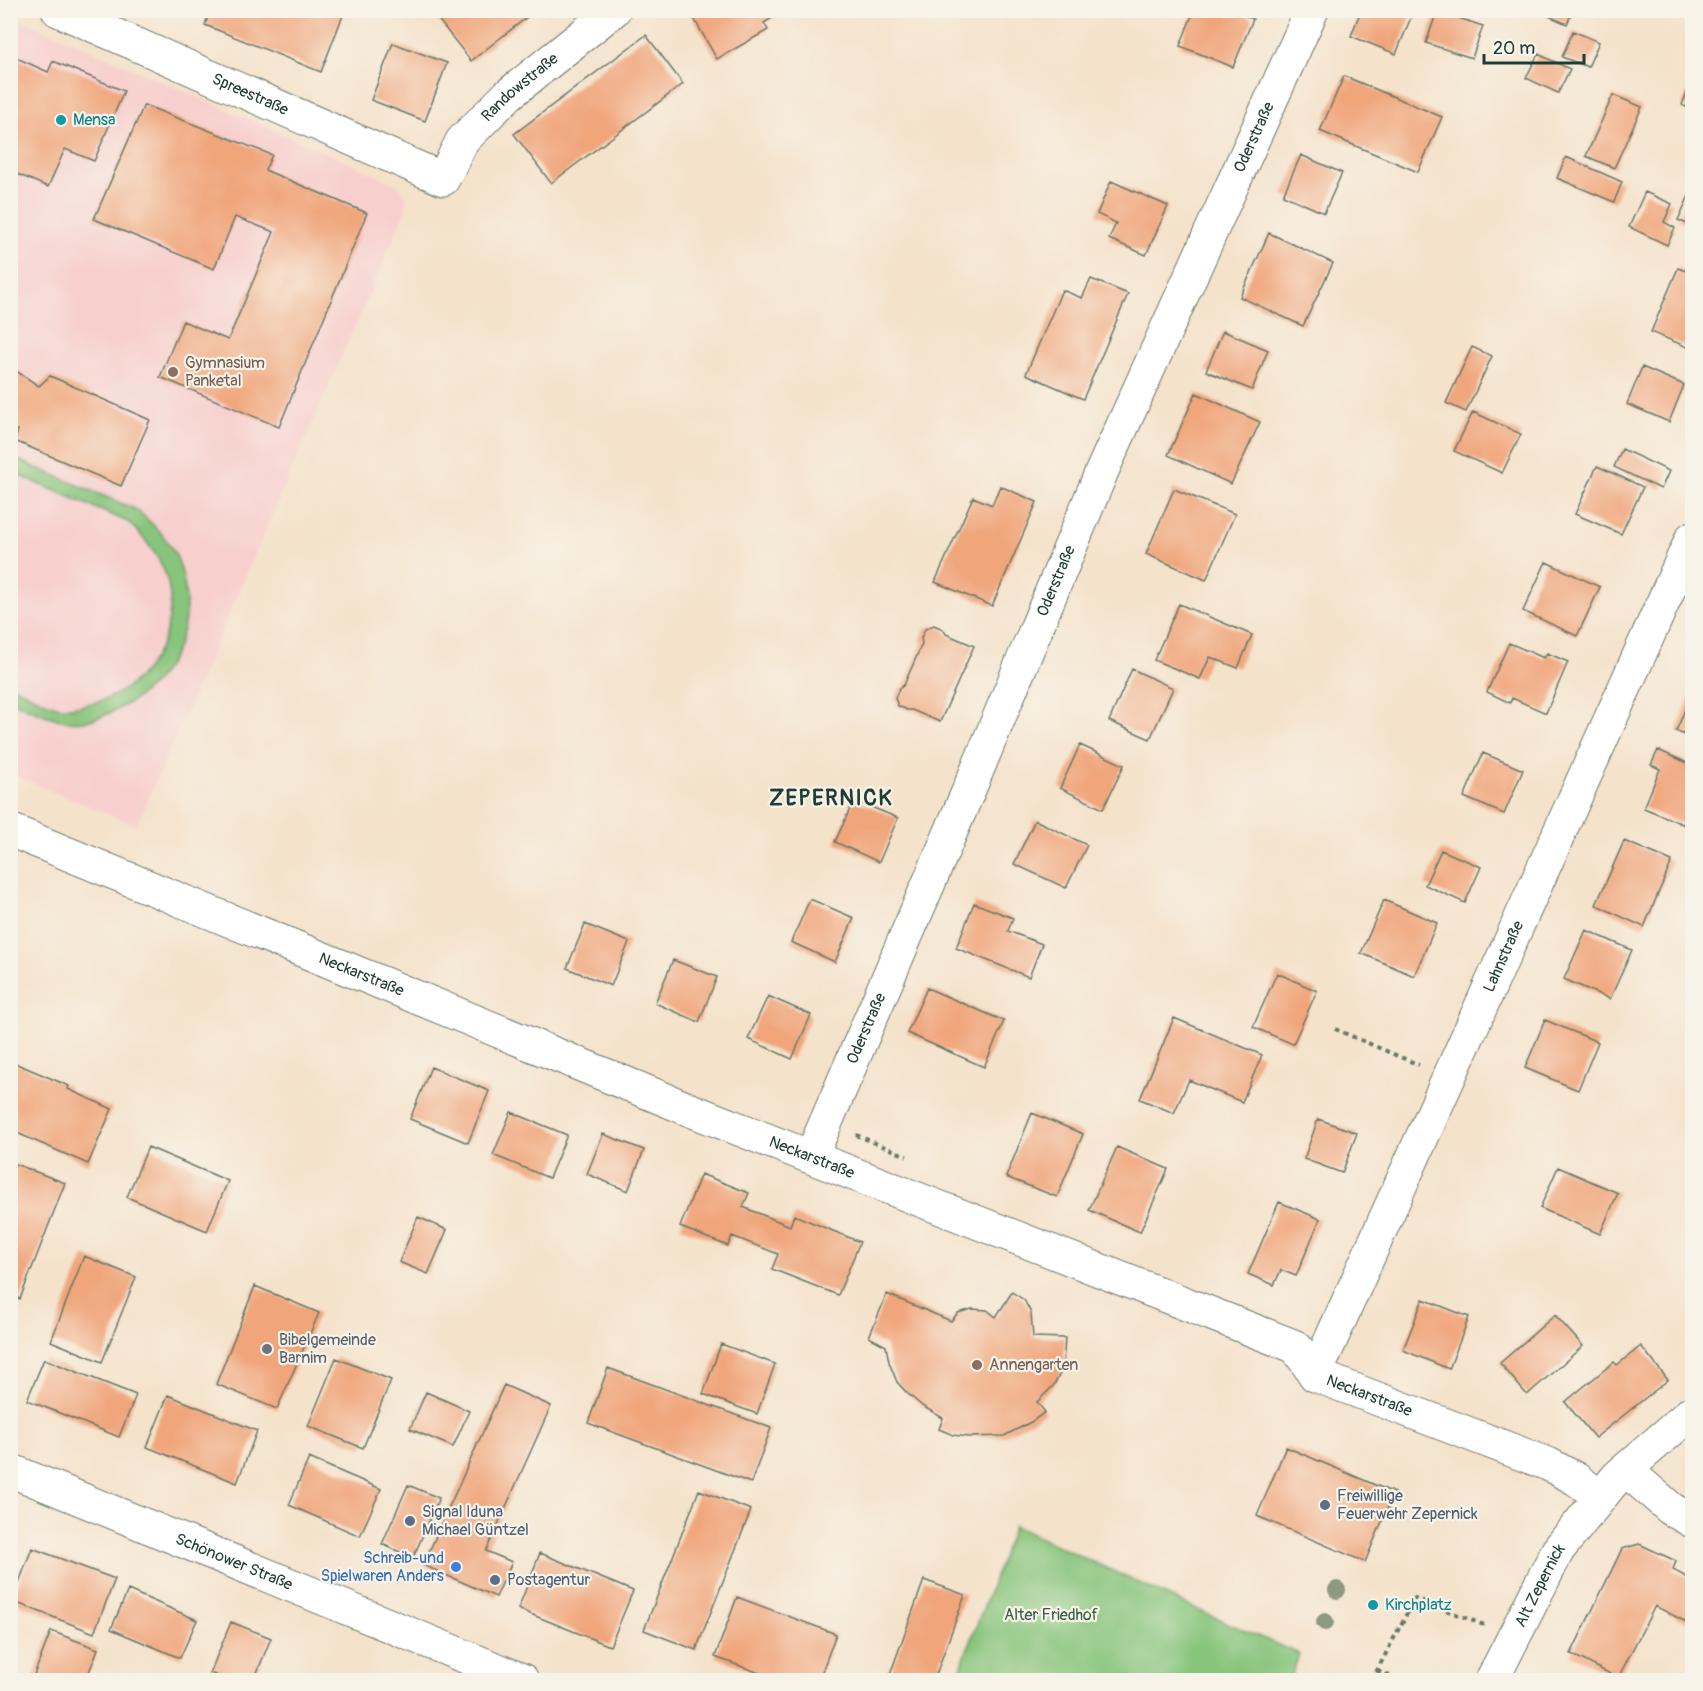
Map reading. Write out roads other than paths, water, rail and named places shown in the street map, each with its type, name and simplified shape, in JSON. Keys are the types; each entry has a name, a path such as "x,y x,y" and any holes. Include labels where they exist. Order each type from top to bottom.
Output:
{"street":[{"name":"Spreestraße","path":"58,10 443,179"},
{"name":"Randowstraße","path":"443,179 462,141 508,94 614,10"},
{"name":"Oderstraße","path":"811,1157 973,781 1101,471 1312,10"},
{"name":"Lahnstraße","path":"1315,1375 1692,538"},
{"name":"Neckarstraße","path":"10,830 693,1111 1296,1347 1315,1375 1548,1464 1576,1479 1599,1497"},
{"name":"Alt Zepernick","path":"1492,1680 1558,1550 1599,1497 1692,1412"},
{"name":"Schönower Straße","path":"10,1470 522,1680"},
{"path":"1626,1470 1665,1504 1692,1521"}],"place":[{"name":"Mensa","path":"61,120"},
{"name":"Gymnasium Panketal","path":"173,372"},
{"name":"Bibelgemeinde Barnim","path":"267,1349"},
{"name":"Annengarten","path":"977,1365"},
{"name":"Freiwillige Feuerwehr Zepernick","path":"1325,1505"},
{"name":"Signal Iduna Michael Güntzel","path":"410,1521"},
{"name":"Schreib-und Spielwaren Anders","path":"456,1567"},
{"name":"Postagentur","path":"495,1580"},
{"name":"Kirchplatz","path":"1373,1605"}],"district":[{"name":"ZEPERNICK","path":"831,798"}],"park label":[{"name":"Alter Friedhof","path":"1051,1615"}]}
